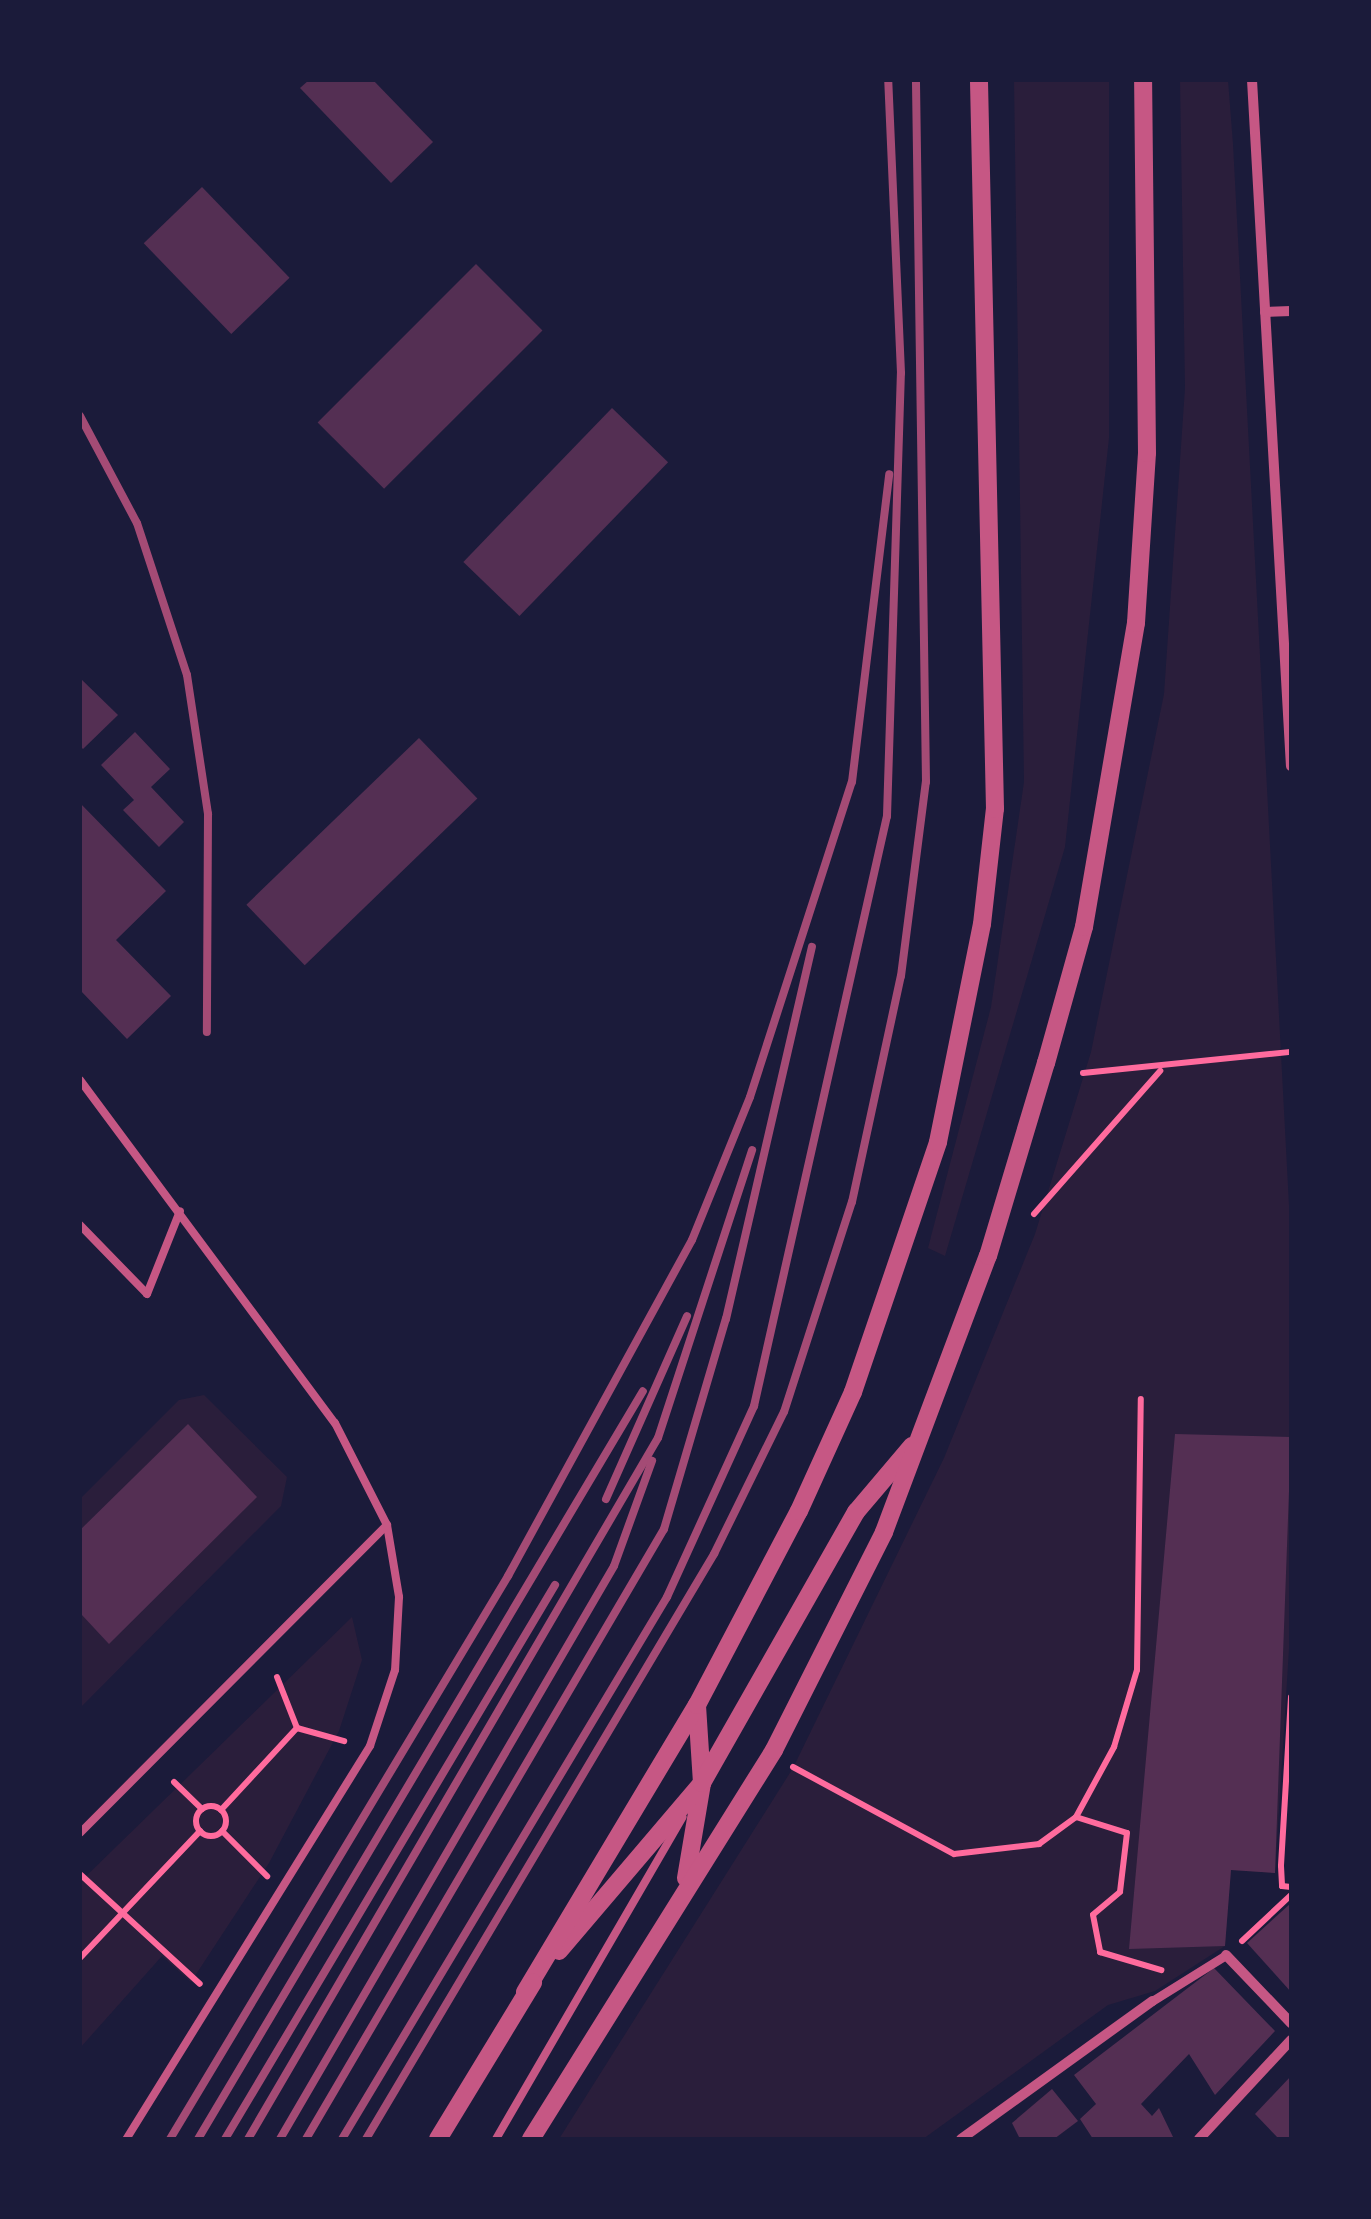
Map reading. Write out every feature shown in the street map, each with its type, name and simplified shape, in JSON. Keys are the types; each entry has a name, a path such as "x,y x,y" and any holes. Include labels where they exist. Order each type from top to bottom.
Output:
{"street":[{"path":"438,2139 697,1705 799,1511 910,1238 982,924 998,708 978,80"},
{"path":"530,2139 684,1884 774,1750 884,1532 922,1434 1046,1063 1113,783 1147,453 1144,80"},
{"path":"1252,80 1291,766"},
{"path":"1266,312 1291,311"},
{"path":"525,1992 702,1783 856,1512 922,1434"},
{"path":"684,1884 702,1783 697,1705"},
{"path":"961,2139 1152,2001 1226,1955 1291,2023"},
{"path":"1199,2139 1291,2040"}],"lane":[{"path":"80,1080 335,1423 387,1525 399,1597 395,1670 370,1746 126,2139"},
{"path":"80,1226 148,1294 180,1211"},
{"path":"80,1833 387,1525"},
{"path":"496,2139 702,1783"}],"path":[{"path":"1083,1073 1161,1070 1291,1052"},
{"path":"1034,1214 1161,1070"},
{"path":"787,1764 954,1854 1039,1844 1076,1817 1114,1747 1137,1670 1141,1398"},
{"path":"277,1677 298,1728"},
{"path":"1226,1955 1291,1891 1282,1886 1280,1866 1291,1698"},
{"path":"298,1728 344,1740"},
{"path":"267,1876 222,1831 221,1810 298,1728"},
{"path":"174,1782 202,1809 221,1810"},
{"path":"80,1958 200,1831 202,1809"},
{"path":"1076,1817 1127,1833 1120,1892 1093,1915 1100,1952 1191,1977"},
{"path":"200,1831 222,1831"},
{"path":"81,1875 200,1984"}],"shaded area":[{"path":"1014,80 1109,80 1109,438 1065,847 945,1256 928,1248 991,1007 1024,782"},
{"path":"1180,80 1228,80 1233,144 1291,1243 1291,1617 1275,1873 1231,1870 1225,1946 1155,1991 1108,2005 923,2139 559,2139 793,1768 944,1458 1035,1234 1091,1052 1164,694 1185,388"},
{"path":"204,1395 287,1477 281,1506 80,1708 80,1613 109,1643 188,1425 80,1530 80,1499 179,1400"},
{"path":"352,1617 362,1660 339,1731 269,1863 191,1982 162,1956 80,2048 80,1882"}],"building":[{"path":"309,80 373,80 433,142 391,183 300,88"},
{"path":"202,187 290,278 231,334 144,243"},
{"path":"476,264 542,330 384,489 318,422"},
{"path":"612,408 668,462 519,616 463,562"},
{"path":"80,678 118,715 83,749 80,746"},
{"path":"135,732 170,769 151,787 184,822 159,847 123,810 134,800 101,765"},
{"path":"419,738 477,798 305,965 246,905"},
{"path":"80,803 166,891 116,940 171,996 127,1039 80,990"},
{"path":"188,1424 257,1497 109,1644 80,1613 80,1530"},
{"path":"1175,1434 1291,1437 1275,1873 1231,1870 1225,1946 1129,1949"},
{"path":"1291,1903 1291,1992 1247,1943"},
{"path":"1214,1968 1275,2031 1215,2095 1189,2054 1141,2104 1152,2116 1159,2108 1174,2139 1093,2139 1080,2119 1096,2104 1074,2075"},
{"path":"1291,2076 1291,2139 1279,2139 1255,2114"},
{"path":"1052,2089 1078,2121 1054,2139 1020,2139 1012,2123"}],"railway":[{"path":"342,2139 667,1597 754,1406 887,816 901,373 888,80"},
{"path":"366,2139 714,1554 784,1412 852,1202 901,976 926,782 916,80"},
{"path":"80,416 137,523 187,675 208,814 207,1032"},
{"path":"170,2139 508,1576 692,1240 750,1097 852,782 889,474"},
{"path":"306,2139 664,1529 726,1319 812,947"},
{"path":"248,2139 658,1438 752,1150"},
{"path":"606,1499 687,1316"},
{"path":"198,2139 643,1391"},
{"path":"280,2139 614,1566 652,1461"},
{"path":"225,2139 555,1585"}]}
